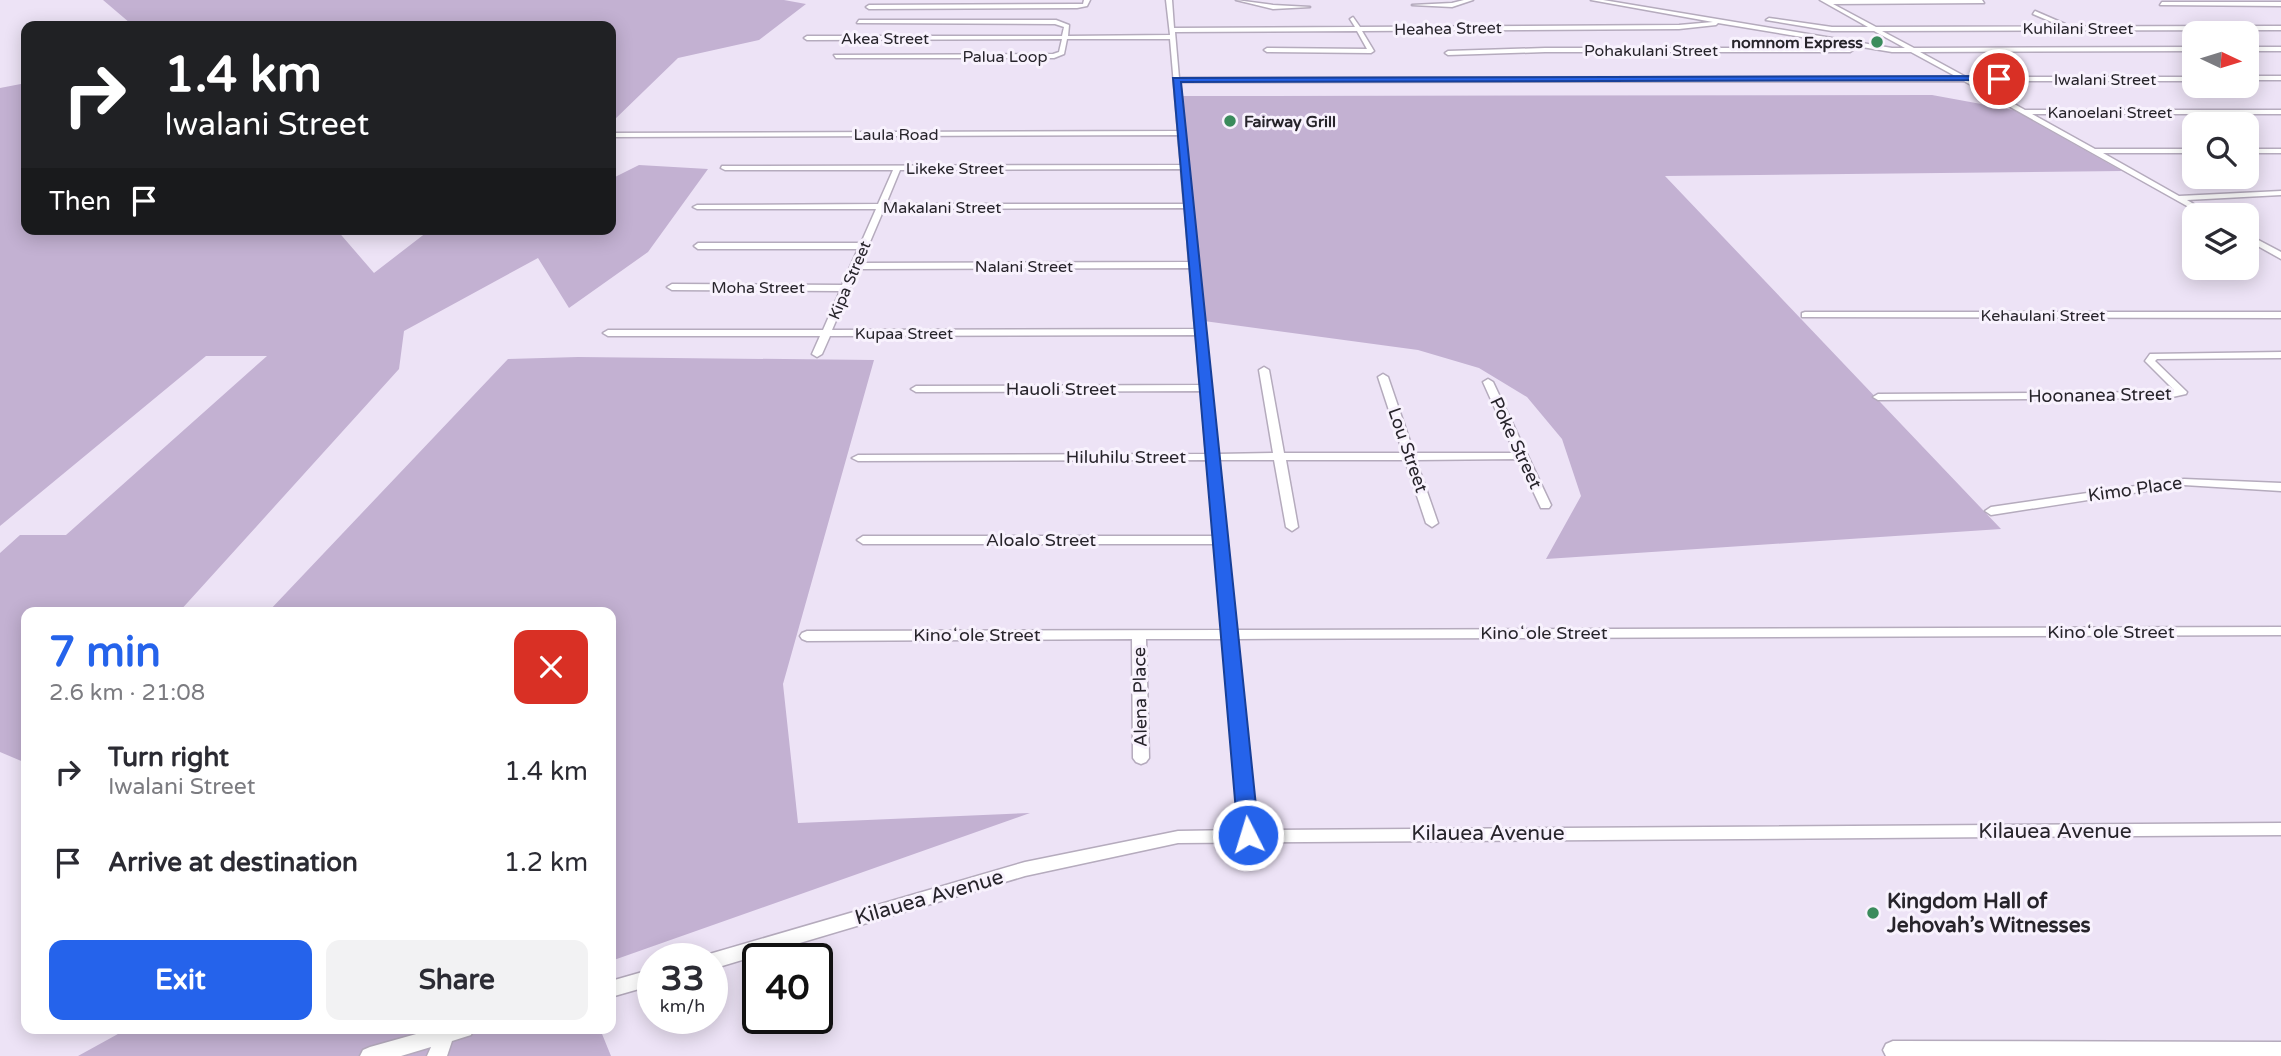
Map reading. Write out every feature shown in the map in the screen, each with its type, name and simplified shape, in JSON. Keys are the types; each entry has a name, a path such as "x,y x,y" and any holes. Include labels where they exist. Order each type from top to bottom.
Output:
{"street":[{"path":"829,65 873,0"},
{"path":"869,7 1077,6 1085,5 1087,0"},
{"path":"1169,0 1248,835"},
{"path":"1594,0 1723,21 1811,40 1885,50 2182,50"},
{"path":"2185,0 2195,4"},
{"path":"2253,0 2264,4"},
{"path":"1825,1 1982,2"},
{"path":"1825,1 2186,203"},
{"path":"1415,5 1444,6 1469,2"},
{"path":"1238,3 1307,7"},
{"path":"2162,4 2281,4"},
{"path":"2035,13 2070,28"},
{"path":"2236,18 2261,28"},
{"path":"1293,19 1296,30"},
{"path":"1267,50 1371,51 1353,19"},
{"path":"1435,19 1442,29"},
{"path":"1489,19 1496,28"},
{"path":"1554,19 1562,27"},
{"path":"1988,19 2009,28"},
{"path":"2112,19 2134,28"},
{"path":"2176,19 2182,21"},
{"path":"1625,20 1635,28"},
{"name":"Kuhilani Street","path":"1769,20 1821,29 2182,28"},
{"name":"Heahea Street","path":"1172,34 1359,29 1693,27 1723,21"},
{"name":"Palua Loop","path":"836,56 1054,56 1062,54 1067,26 1056,22 859,22"},
{"name":"Kuhilani Street","path":"2261,28 2281,28"},
{"name":"Akea Street","path":"807,38 1065,38 1172,34"},
{"path":"1811,40 1818,50"},
{"path":"2259,50 2281,49"},
{"name":"Pohakulani Street","path":"1448,53 1545,50 1854,50"},
{"path":"2259,78 2281,78"},
{"name":"Iwalani Street","path":"1176,80 2182,79"},
{"name":"Kanoelani Street","path":"2024,112 2281,112"},
{"name":"Laula Road","path":"616,135 1181,133"},
{"path":"2094,152 2182,151"},
{"path":"2259,151 2281,151"},
{"name":"Likeke Street","path":"725,168 1185,167"},
{"name":"Kipa Street","path":"817,354 897,169"},
{"path":"2177,198 2281,193"},
{"name":"Makalani Street","path":"698,207 1187,206"},
{"path":"2259,243 2279,254"},
{"path":"698,247 863,246"},
{"name":"Nalani Street","path":"855,267 1194,265"},
{"name":"Moha Street","path":"672,287 845,288"},
{"name":"Kehaulani Street","path":"1805,315 2281,314"},
{"name":"Kupaa Street","path":"608,333 1199,332"},
{"name":"Hoonanea Street","path":"1878,397 2168,395 2182,392 2150,362 2154,356 2281,355"},
{"path":"1264,370 1292,527"},
{"name":"Lou Street","path":"1383,377 1432,523"},
{"name":"Poke Street","path":"1488,382 1545,505"},
{"name":"Hauoli Street","path":"916,389 1206,388"},
{"name":"Hiluhilu Street","path":"858,458 1521,456"},
{"name":"Kimo Place","path":"1991,511 2160,484 2184,482 2281,486"},
{"name":"Aloalo Street","path":"863,540 1219,540"},
{"name":"Kinoʻole Street","path":"807,636 2281,631"},
{"name":"Alena Place","path":"1139,635 1141,758"},
{"name":"Kilauea Avenue","path":"728,956 1025,869 1178,837 2280,831"},
{"path":"616,988 637,982"},
{"path":"370,1056 445,1034"},
{"path":"437,1056 445,1034"},
{"path":"1893,1050 2281,1051"}],"shaded area":[{"path":"103,0 784,0 806,4 759,40 678,58 616,118 616,21 128,21"},
{"path":"21,84 21,235 341,235 374,273 423,235 616,235 616,176 639,165 708,169 648,252 569,308 538,258 404,331 399,369 184,607 21,607 21,761 0,752 0,553 20,535 66,535 267,356 206,356 0,526 0,88"},
{"path":"1932,95 2014,110 2122,171 1665,176 2001,529 1546,559 1581,496 1562,439 1527,397 1479,368 1418,350 1204,321 1181,96"},
{"path":"578,357 874,360 783,684 798,823 1030,813 662,943 637,943 637,952 616,959 616,607 273,607 508,359"},
{"path":"118,1034 602,1034 611,1056 78,1056"}],"place":[{"name":"nomnom Express","path":"1877,42"},
{"name":"Fairway Grill","path":"1230,121"},
{"name":"Kingdom Hall of Jehovah’s Witnesses","path":"1873,913"}],"route":[{"path":"1248,835 1176,80 1999,79"}]}
